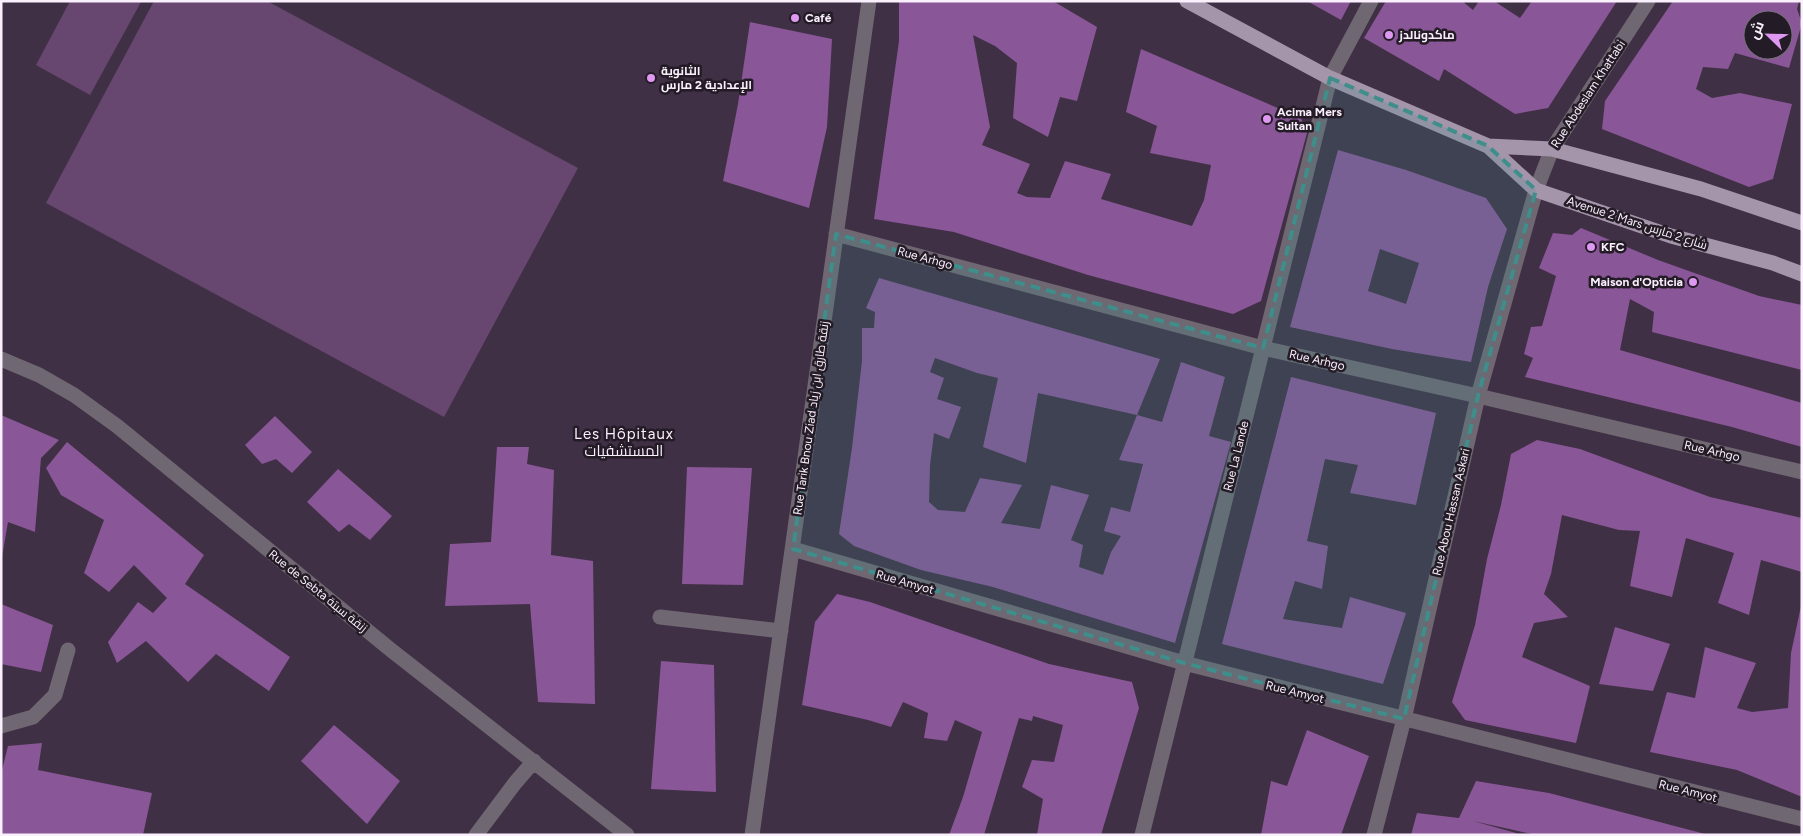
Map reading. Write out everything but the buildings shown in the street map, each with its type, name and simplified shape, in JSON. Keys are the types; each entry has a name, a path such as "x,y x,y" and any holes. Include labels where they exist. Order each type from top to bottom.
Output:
{"main road":[{"name":"Avenue 2 Mars شارع 2 مارس","path":"1187,1 1330,78 1488,146 1536,190 1671,236 1773,263 1802,274"},
{"name":"Avenue 2 Mars شارع 2 مارس","path":"1488,146 1552,148 1701,189 1802,223"}],"street":[{"name":"Rue Tarik Bnou Ziad زنقة طارق ابن زياد","path":"752,835 869,1"},
{"name":"Rue La Lande","path":"1142,835 1330,78 1371,1"},
{"name":"Rue Abdeslam Khattabi","path":"1536,190 1552,148 1648,1"},
{"name":"Rue Abou Hassan Askari","path":"1374,835 1404,719 1478,396 1536,190"},
{"name":"Rue Arhgo","path":"836,234 1263,348 1802,472"},
{"name":"Rue de Sebta زنقة سبتة","path":"1,360 39,374 74,395 109,421 391,650 627,835"},
{"name":"Rue Amyot","path":"793,549 1184,663 1802,819"},
{"path":"660,617 781,631"},
{"path":"1,726 33,718 55,695 68,650"},
{"path":"476,835 534,761"}],"highlighted area":[{"path":"1330,78 1488,146 1536,190 1478,396 1404,719 1184,663 793,549 836,234 1263,348"}],"shaded area":[{"path":"70,1 141,2 90,95 36,65"},
{"path":"154,1 267,1 578,168 444,417 46,203"}],"place":[{"name":"Café","path":"795,18"},
{"name":"ماكدونالدز","path":"1389,35"},
{"name":"الثانوية الإعدادية 2 مارس","path":"651,78"},
{"name":"Acima Mers Sultan","path":"1267,119"},
{"name":"KFC","path":"1591,247"},
{"name":"Maison d'Opticia","path":"1693,282"}],"district":[{"name":"Les Hôpitaux المستشفيات","path":"624,442"}]}
